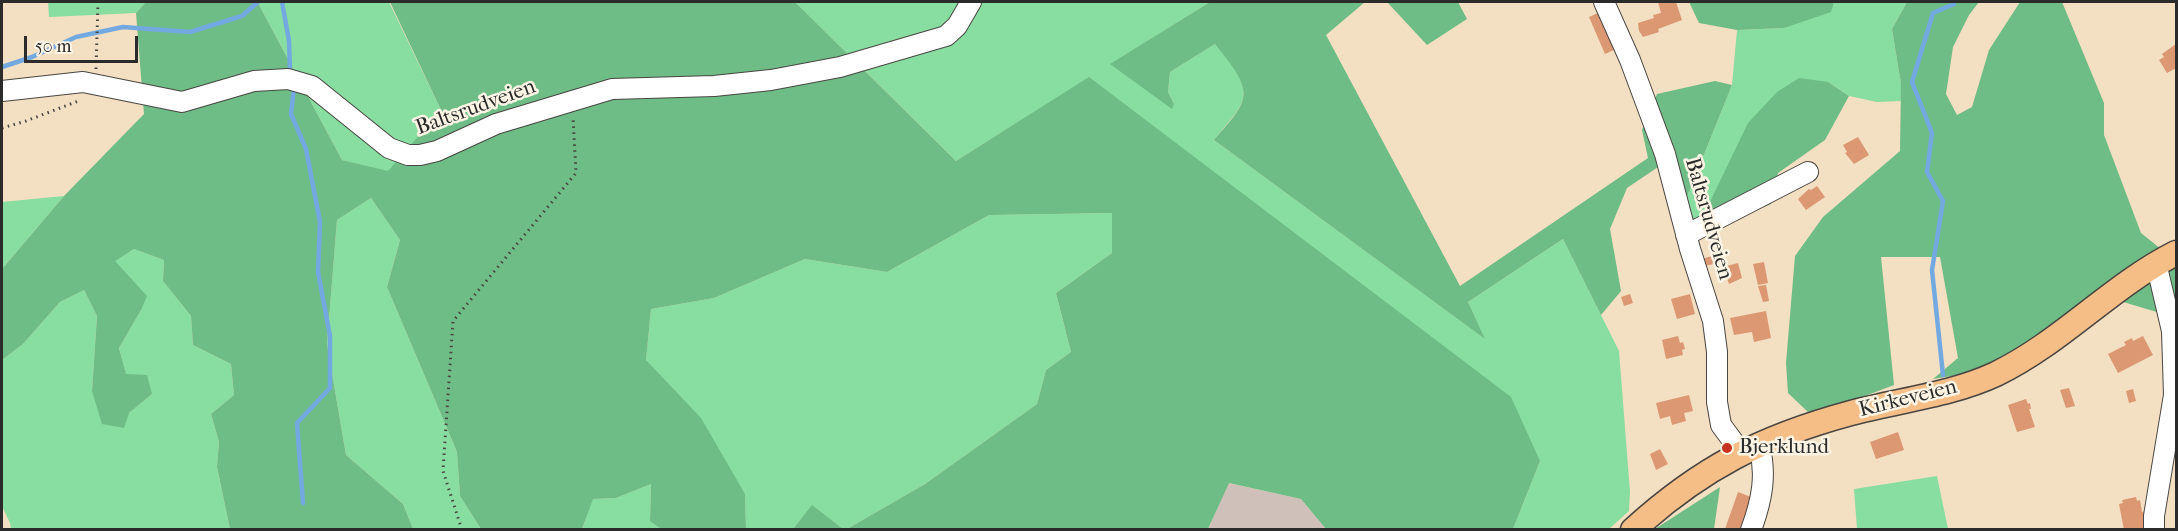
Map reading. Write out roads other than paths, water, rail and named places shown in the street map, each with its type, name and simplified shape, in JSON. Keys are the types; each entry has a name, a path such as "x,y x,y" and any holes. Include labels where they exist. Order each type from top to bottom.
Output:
{"main road":[{"name":"Kirkeveien","path":"1633,530 1688,483 1750,448 1822,421 1954,389 1994,375 2055,339 2127,282 2166,258"}],"lane":[{"name":"Baltsrudveien","path":"2,91 83,81 176,102 254,81 269,79 296,81 312,86 381,143 399,153 414,155 437,150 496,124 612,89 733,85 840,67 946,36 957,26 971,2"},
{"name":"Baltsrudveien","path":"1604,2 1630,60 1665,154 1686,234 1713,321 1717,352 1717,402 1721,425 1750,448"},
{"path":"1686,234 1808,172"},
{"path":"2154,530 2154,516 2160,493 2174,395 2166,258"},
{"path":"1750,448 1764,477 1760,506 1751,530"}],"waterway":[{"path":"2,67 32,57 76,37 123,27 190,32 242,16 258,2"},
{"path":"282,2 289,41 290,71"},
{"path":"1943,375 1932,270 1943,201 1927,172 1932,133 1912,82 1933,13 1954,4 1953,2"},
{"path":"294,88 291,114 306,149 320,222 318,272 330,336 330,388 297,423 303,503"}],"place":[{"name":"Bjerklund","path":"1727,448"}]}
